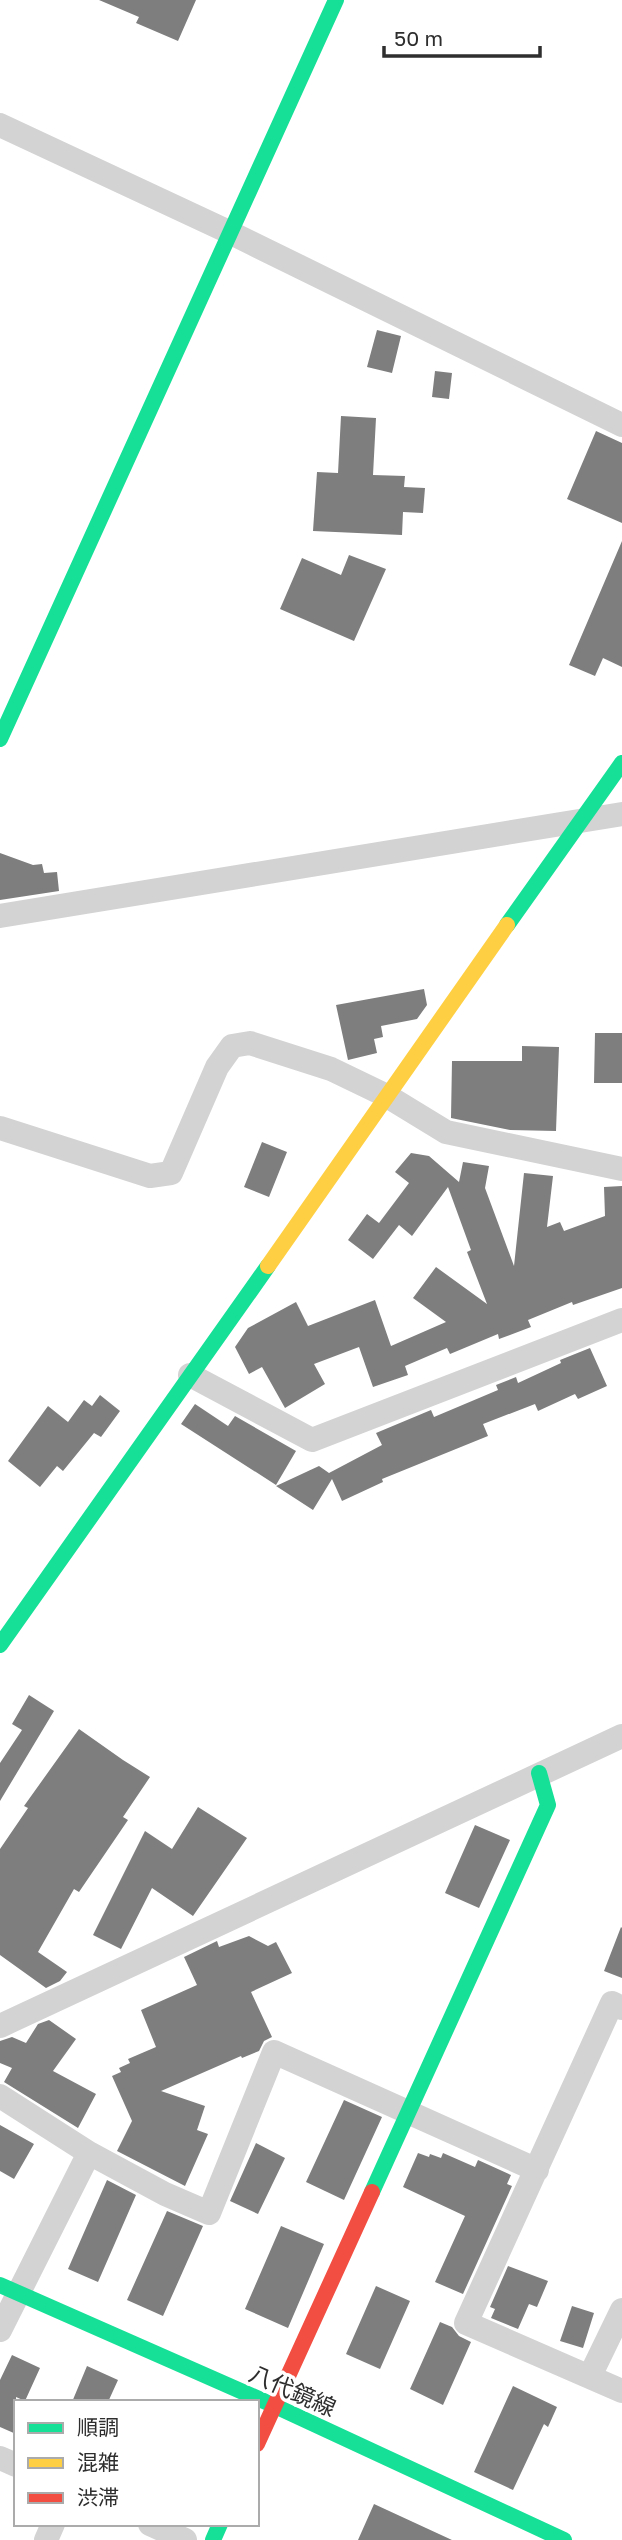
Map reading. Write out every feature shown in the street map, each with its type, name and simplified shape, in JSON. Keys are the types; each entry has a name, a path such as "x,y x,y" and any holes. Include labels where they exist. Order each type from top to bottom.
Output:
{"street":[{"path":"0,739 336,0"},
{"path":"0,125 229,232 622,425"},
{"path":"0,1645 622,763"},
{"path":"0,916 622,814"},
{"path":"0,1128 150,1176 171,1173 217,1067 232,1046 250,1043 331,1069 387,1096 446,1132 622,1169"},
{"path":"190,1375 312,1440 622,1320"},
{"path":"0,2026 622,1735"},
{"path":"259,2440 548,1805 539,1773"},
{"path":"622,2008 612,2003 466,2323 622,2392"},
{"path":"0,2096 89,2152 165,2194 209,2213 274,2052 537,2169"},
{"path":"0,2330 8,2289 89,2152"},
{"name":"八代鏡線","path":"8,2289 275,2406 565,2540"},
{"path":"590,2376 622,2309"},
{"path":"154,2526 185,2540"}],"building":[{"path":"99,0 196,0 178,41 136,23 139,17"},
{"path":"377,330 401,336 392,373 367,367"},
{"path":"435,371 452,373 449,399 432,397"},
{"path":"341,416 376,418 373,475 405,476 404,487 425,488 423,513 403,512 402,535 313,531 317,472 338,473"},
{"path":"596,431 622,443 622,523 567,499"},
{"path":"622,541 622,667 603,658 595,676 569,665"},
{"path":"349,555 386,569 354,641 280,609 302,558 341,575"},
{"path":"0,853 33,865 42,864 44,873 57,872 59,891 0,900"},
{"path":"424,989 427,1005 417,1019 381,1026 383,1037 374,1039 377,1053 348,1060 336,1005"},
{"path":"595,1033 622,1033 622,1083 594,1083"},
{"path":"522,1046 559,1047 556,1131 510,1130 451,1118 452,1061 522,1061"},
{"path":"262,1142 287,1152 269,1197 244,1187"},
{"path":"411,1153 429,1156 459,1182 463,1162 489,1166 485,1188 514,1266 524,1173 553,1176 547,1227 560,1222 564,1231 605,1216 604,1187 622,1186 622,1288 573,1305 572,1302 528,1320 531,1327 499,1339 498,1334 450,1354 447,1348 405,1366 408,1375 373,1387 359,1347 314,1364 325,1384 285,1408 262,1367 249,1374 235,1347 248,1328 296,1302 308,1326 375,1300 391,1346 446,1322 413,1298 436,1267 487,1304 467,1252 471,1250 448,1187 412,1236 399,1225 373,1259 348,1240 367,1214 379,1223 409,1183 395,1172"},
{"path":"590,1348 607,1386 578,1399 575,1394 538,1411 535,1404 483,1424 488,1436 382,1479 383,1482 342,1501 332,1479 313,1510 276,1486 319,1466 329,1473 382,1445 376,1433 431,1410 434,1417 498,1390 496,1385 516,1377 518,1383 561,1363 560,1360"},
{"path":"100,1395 120,1411 101,1437 94,1433 63,1471 57,1466 40,1487 8,1461 48,1406 68,1422 84,1400 92,1406"},
{"path":"195,1404 228,1426 235,1416 296,1451 276,1485 181,1424"},
{"path":"29,1695 54,1711 0,1801 0,1763 22,1730 12,1724"},
{"path":"79,1729 150,1777 123,1817 128,1820 79,1892 74,1889 38,1952 67,1972 60,1981 46,1988 0,1955 0,1849 28,1808 24,1806"},
{"path":"198,1807 247,1838 193,1916 152,1888 121,1949 93,1935 145,1831 172,1849"},
{"path":"475,1825 510,1840 479,1908 445,1893"},
{"path":"622,1928 622,1978 604,1971"},
{"path":"249,1936 268,1946 276,1942 292,1973 251,1992 272,2037 264,2041 259,2051 242,2058 241,2056 161,2091 205,2106 197,2130 208,2134 185,2186 117,2151 132,2121 112,2076 121,2072 119,2068 130,2063 128,2059 156,2047 141,2010 197,1985 184,1957 217,1941 219,1947"},
{"path":"49,2020 76,2039 53,2071 96,2094 78,2128 4,2082 12,2068 0,2063 0,2041 12,2037 26,2043 38,2024"},
{"path":"344,2100 382,2117 344,2200 306,2182"},
{"path":"0,2125 34,2144 14,2179 0,2171"},
{"path":"256,2143 285,2158 258,2214 230,2201"},
{"path":"418,2153 441,2158 443,2153 475,2167 478,2160 511,2175 507,2184 512,2186 463,2294 435,2282 465,2216 403,2187"},
{"path":"107,2180 136,2195 98,2282 68,2269"},
{"path":"167,2211 203,2226 163,2316 127,2300"},
{"path":"281,2226 324,2244 288,2328 245,2309"},
{"path":"508,2266 548,2281 537,2307 529,2304 518,2329 491,2318 495,2309 490,2307"},
{"path":"376,2286 410,2301 380,2369 346,2354"},
{"path":"572,2306 594,2313 583,2348 560,2341"},
{"path":"440,2322 452,2327 459,2336 471,2342 443,2405 410,2389"},
{"path":"12,2355 40,2368 25,2400 16,2397 14,2400 14,2433 0,2427 0,2380"},
{"path":"87,2366 118,2380 109,2400 73,2400"},
{"path":"513,2386 557,2407 548,2427 544,2424 513,2490 474,2472"},
{"path":"374,2504 452,2540 358,2540"}],"traffic: fast":[{"path":"0,739 336,0"},
{"path":"507,925 622,763"},
{"path":"0,1645 268,1266"},
{"path":"372,2192 548,1805 539,1773"},
{"path":"0,2285 275,2406 564,2540"},
{"path":"213,2540 219,2526"}],"traffic: slow":[{"path":"268,1266 507,925"}],"traffic: jam":[{"path":"259,2440 372,2192"}]}
